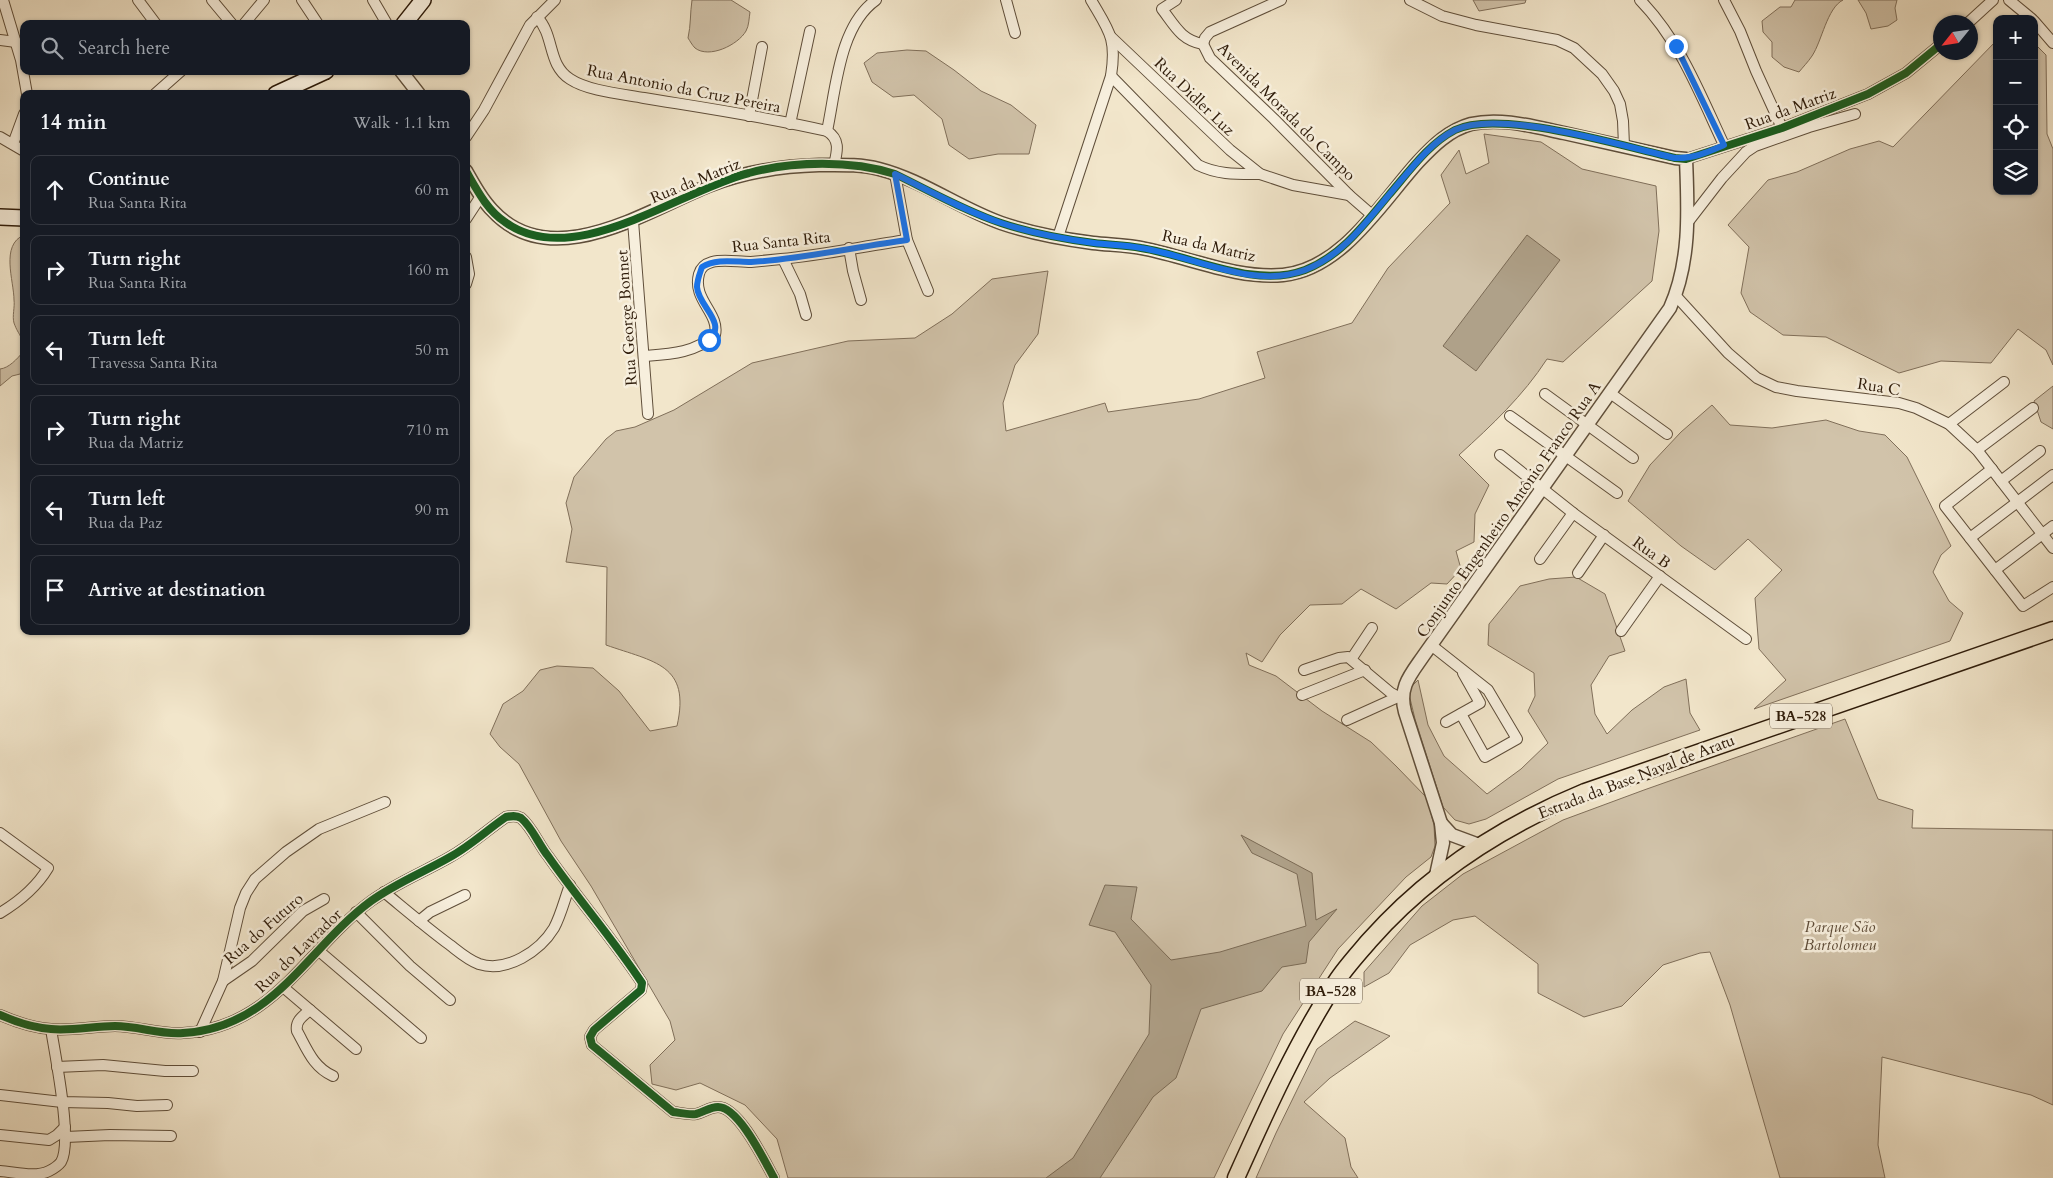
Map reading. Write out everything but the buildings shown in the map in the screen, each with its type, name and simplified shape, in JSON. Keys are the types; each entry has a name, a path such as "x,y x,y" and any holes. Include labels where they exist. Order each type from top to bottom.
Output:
{"main road":[{"path":"407,20 423,0"},
{"path":"285,90 317,75"},
{"path":"0,217 20,218"},
{"name":"Estrada da Base Naval de Aratu","path":"1236,1178 1297,1049 1337,981 1384,924 1408,900 1436,876 1479,845 1550,806 1612,782 2053,630"}],"street":[{"path":"4,0 20,58"},
{"path":"138,0 153,20"},
{"path":"212,0 229,20"},
{"path":"247,20 264,0"},
{"path":"302,0 315,20"},
{"path":"373,0 385,20"},
{"path":"470,131 484,110 530,25 555,0"},
{"path":"834,165 837,143 834,136 827,131 842,60 850,32 861,14 876,0"},
{"path":"1006,0 1015,33"},
{"path":"1058,237 1111,76 1114,52 1112,37 1108,26 1091,0"},
{"name":"Avenida Morada do Campo","path":"1176,0 1162,9 1184,37 1191,42 1203,44 1210,58 1349,195 1372,215"},
{"path":"1203,44 1210,32 1281,0"},
{"path":"1410,0 1442,16 1476,25 1557,40 1574,48 1602,74 1614,91 1620,104 1624,146"},
{"path":"1640,0 1664,28 1676,46 1724,145"},
{"path":"1724,0 1740,31 1756,72 1782,128"},
{"path":"1977,15 1993,0"},
{"path":"2009,0 2027,15"},
{"name":"Rua Antonio da Cruz Pereira","path":"537,17 546,30 557,66 578,84 827,131"},
{"path":"2038,26 2053,43"},
{"path":"790,124 810,31"},
{"name":"Rua Didler Luz","path":"1112,37 1214,135 1260,174"},
{"path":"0,40 16,42"},
{"path":"749,116 762,48"},
{"name":"Rua da Matriz","path":"470,178 481,196 504,222 517,230 533,235 568,238 590,234 633,221 706,187 748,173 794,166 834,165 871,168 895,174 999,222 1058,237 1140,248 1245,274 1285,275 1303,270 1335,254 1430,149 1444,137 1472,124 1487,122 1522,125 1686,159 1724,145 1782,128 1868,94 1906,73 1933,51"},
{"path":"24,75 26,90"},
{"path":"160,90 176,75"},
{"path":"404,75 416,90"},
{"name":"Rua Didler Luz","path":"1111,76 1198,164 1210,171 1223,174 1260,174 1293,185 1349,195"},
{"path":"1688,222 1722,178 1746,152 1755,146 1800,130 1855,114"},
{"path":"13,144 20,125"},
{"path":"0,137 20,148"},
{"name":"Conjunto Engenheiro Antônio Franco Rua A","path":"1400,698 1408,680 1431,645 1663,319 1676,296 1684,261 1688,222 1686,159"},
{"path":"895,174 907,240 928,291"},
{"path":"470,213 481,196"},
{"name":"Rua George Bonnet","path":"633,221 648,414"},
{"name":"Rua Santa Rita","path":"644,356 681,352 700,346 715,335 714,322 697,286 702,267 714,262 751,262 783,259 907,240"},
{"path":"849,248 861,300"},
{"path":"783,259 800,294 806,315"},
{"name":"Rua C","path":"1676,296 1728,353 1757,378 1776,387 1899,403 1916,408 1949,424 1977,450 2053,548"},
{"path":"1949,424 2004,382"},
{"path":"1610,393 1667,434"},
{"path":"1545,394 1633,458"},
{"path":"1977,450 2033,408"},
{"path":"1510,416 1617,493"},
{"path":"2001,481 2040,451"},
{"name":"Rua B","path":"1500,455 1573,513 1746,639"},
{"path":"1992,469 1945,506 2023,606 2053,587"},
{"path":"1970,538 2053,475"},
{"path":"1540,558 1573,513"},
{"path":"1995,570 2053,526"},
{"path":"1578,573 1604,535"},
{"path":"1621,630 1660,576"},
{"path":"1352,658 1372,628"},
{"path":"1431,645 1488,690 1517,739 1485,757 1461,714"},
{"path":"1304,670 1344,657 1352,658 1400,698 1441,823 1443,843 1436,876"},
{"path":"1446,722 1480,703 1459,666"},
{"path":"1302,695 1365,670"},
{"path":"1346,720 1400,698"},
{"path":"200,1032 223,981 240,908 246,893 255,879 286,852 319,829 385,802"},
{"name":"Rua do Lavrador","path":"0,1016 51,1029 129,1026 168,1033 200,1032 233,1021 266,1001 283,987 356,912 384,892 450,858 506,817 520,817 570,884"},
{"path":"1441,823 1452,835 1479,845"},
{"path":"0,833 48,868 30,892 0,913"},
{"path":"384,892 469,960 480,964 501,965 522,958 536,949 546,939 555,926 570,884"},
{"path":"570,884 597,919 642,987 594,1030 590,1037 592,1045 673,1112 689,1114 711,1108 726,1108 745,1130 774,1178"},
{"path":"418,921 430,912 465,894"},
{"name":"Rua do Futuro","path":"223,981 252,961 303,911 324,899"},
{"path":"356,912 390,947 450,1000"},
{"path":"319,951 421,1038"},
{"path":"283,987 356,1049"},
{"path":"310,1010 298,1020 296,1025 297,1031 315,1064 322,1071 333,1076"},
{"path":"0,1171 38,1174 51,1170 61,1161 65,1132 51,1029"},
{"path":"57,1067 103,1065 165,1072 193,1071"},
{"path":"0,1095 62,1102 137,1106 168,1105"},
{"path":"0,1135 49,1140 65,1132 171,1136"}],"green space":[{"path":"692,0 731,0 750,12 746,31 737,41 723,49 708,52 695,48 688,38"},
{"path":"1473,0 1526,0 1525,3 1479,11"},
{"path":"1795,0 1843,0 1833,10 1816,50 1799,72 1784,67 1772,57 1772,42 1763,32 1762,21 1780,7 1791,7"},
{"path":"1858,0 1897,0 1895,8 1897,20 1888,26 1871,29 1866,13"},
{"path":"1993,44 1993,195 2038,195 2038,47 2046,55 2047,134 2053,149 2053,365 2046,350 2018,329 1991,363 1941,361 1899,373 1826,337 1783,335 1750,312 1741,293 1749,247 1728,225 1768,180 1797,172 1850,149 1879,141 1893,147"},
{"path":"907,50 926,51 981,91 1011,105 1036,125 1029,154 998,154 969,159 949,145 942,119 914,95 893,97 872,82 864,63 877,53"},
{"path":"1484,134 1541,142 1582,169 1656,186 1659,231 1652,281 1563,362 1547,359 1517,398 1459,455 1489,485 1475,514 1474,542 1456,551 1461,569 1447,584 1431,583 1396,609 1361,589 1342,604 1310,605 1280,635 1262,662 1246,653 1249,665 1276,676 1322,711 1371,742 1396,766 1427,798 1434,825 1435,846 1431,857 1406,877 1338,949 1283,1034 1214,1178 788,1178 777,1139 745,1105 700,1083 676,1090 652,1084 650,1065 675,1040 670,1021 591,886 561,841 519,764 500,747 490,734 503,704 523,691 540,670 557,666 593,668 619,691 650,731 677,726 680,705 679,690 673,678 665,669 653,662 606,645 607,567 566,562 572,529 566,503 574,477 606,439 616,431 635,427 674,410 752,363 848,341 915,338 952,314 992,279 1048,271 1038,334 1015,365 1003,403 1006,431 1105,403 1108,412 1199,399 1265,378 1257,352 1352,323 1388,268 1450,203 1441,175 1459,150 1466,174 1489,163"},
{"path":"20,238 20,337 13,320 14,303 10,264 12,247"},
{"path":"20,355 20,374 12,376 0,386 0,369 10,365"},
{"path":"2053,386 2053,429 2041,422 2034,401"},
{"path":"1712,405 1730,425 1772,428 1826,420 1859,431 1885,435 1907,457 1951,546 1941,555 1933,572 1949,601 1963,613 1950,641 1754,709 1786,680 1759,649 1755,598 1782,570 1748,539 1715,570 1681,546 1628,501 1650,465 1681,432"},
{"path":"1576,577 1605,594 1625,651 1609,656 1591,685 1595,714 1607,734 1632,710 1664,687 1686,679 1690,713 1700,730 1558,779 1486,819 1469,824 1455,820 1443,807 1415,719 1408,690 1418,680 1428,725 1444,756 1487,794 1521,769 1548,743 1528,711 1535,696 1534,673 1488,645 1489,624 1520,586 1549,579"},
{"name":"Parque São Bartolomeu","path":"1845,719 1878,799 1913,810 1912,828 2053,830 2053,1105 2031,1095 1882,1057 1878,1145 1885,1178 1780,1178 1730,1005 1710,952 1700,953 1663,965 1622,1006 1584,1017 1538,993 1538,964 1475,916 1453,920 1410,945 1389,973 1364,987 1364,972 1422,906 1463,874 1563,820"},
{"path":"1355,1021 1390,1036 1330,1078 1304,1102 1345,1138 1351,1167 1358,1178 1256,1178 1317,1049"}],"shaded area":[{"path":"1527,235 1560,260 1476,371 1443,346"},
{"path":"1241,835 1312,873 1316,920 1337,909 1309,942 1306,963 1282,967 1262,991 1201,1009 1176,1078 1153,1097 1100,1178 1046,1178 1073,1158 1149,1034 1151,985 1115,932 1089,925 1105,885 1137,887 1131,919 1171,960 1220,952 1306,926 1297,874 1252,853"}],"cycle path":[{"path":"470,178 493,212 505,222 532,235 562,238 594,233 627,223 721,182 749,173 803,164 860,166 895,174 974,213 1024,230 1071,240 1141,248 1244,273 1265,276 1285,275 1305,270 1318,264 1341,248 1361,228 1427,151 1455,130 1475,124 1531,126 1686,159 1782,128 1868,94 1906,73 1933,51"},
{"path":"0,1015 25,1024 51,1029 115,1026 158,1032 183,1033 215,1028 242,1017 266,1001 287,983 348,920 371,901 457,853 506,817 517,816 529,826 559,872 642,983 641,990 594,1030 590,1037 592,1045 673,1112 693,1114 715,1107 726,1109 743,1125 774,1178"}],"route":[{"path":"709,340 715,335 716,330 697,286 702,267 714,262 751,262 783,259 907,240 895,174 973,211 1028,231 1079,241 1114,244 1164,252 1245,274 1285,275 1320,264 1335,254 1348,242 1430,149 1457,129 1472,124 1487,122 1522,125 1675,158 1686,159 1700,155 1724,145 1676,46"}]}
